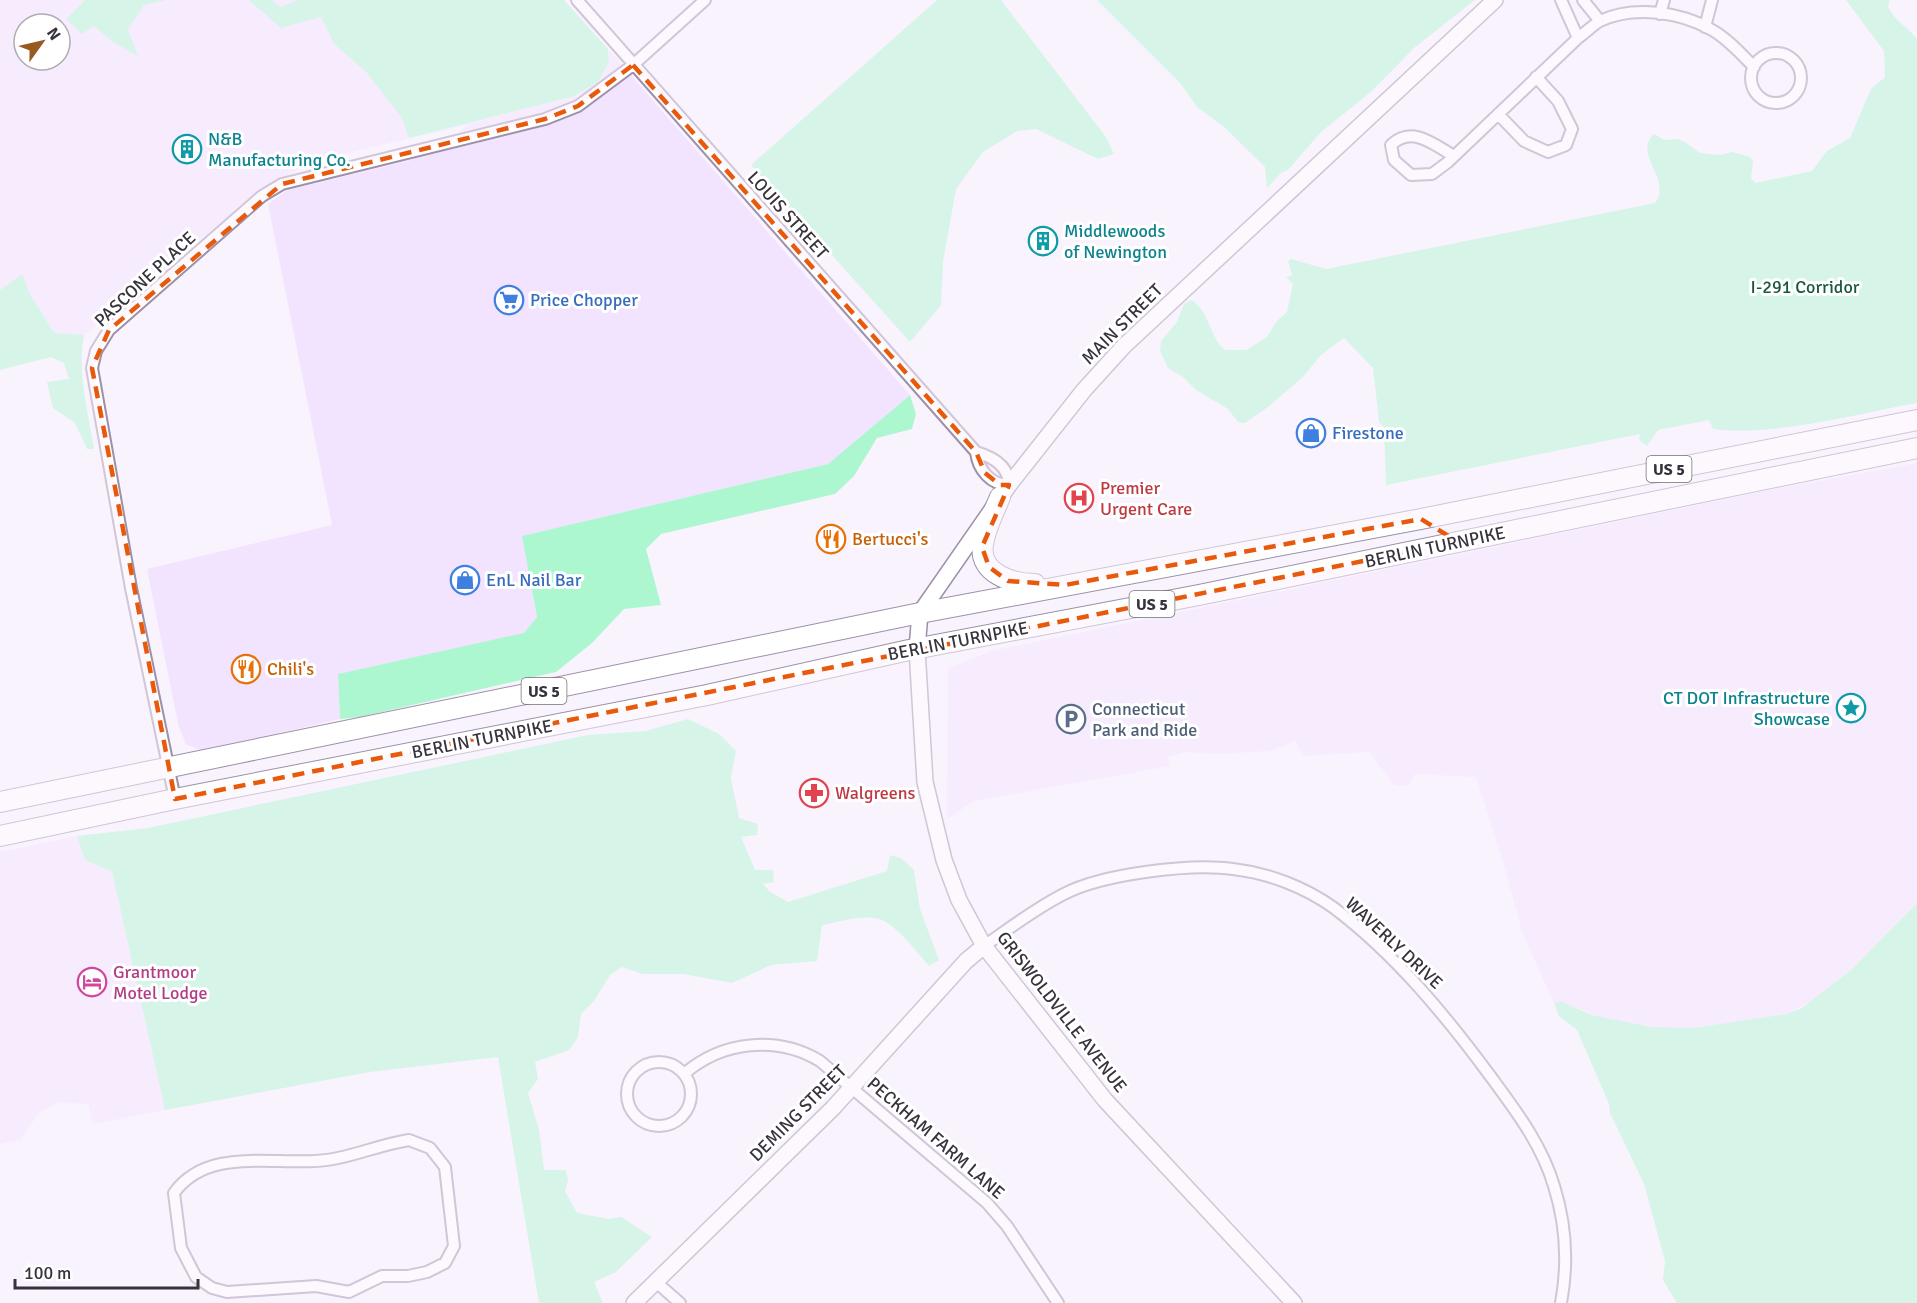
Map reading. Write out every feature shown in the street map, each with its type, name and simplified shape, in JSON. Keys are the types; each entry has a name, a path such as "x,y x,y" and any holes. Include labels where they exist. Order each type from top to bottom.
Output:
{"highway":[{"name":"BERLIN TURNPIKE","path":"0,802 920,613 1421,519 1917,420"},
{"name":"BERLIN TURNPIKE","path":"0,836 175,799 707,696 917,649 1917,448"},
{"path":"1005,491 982,547 989,567 1016,584 1065,585"},
{"path":"1421,519 1443,529 1458,542"}],"street":[{"name":"LOUIS STREET","path":"577,0 976,452 993,459 1005,469 1005,491"},
{"name":"PASCONE PLACE","path":"175,799 131,588 92,368 96,351 109,330 260,198 282,184 545,119 578,106 633,65 705,0"},
{"name":"MAIN STREET","path":"917,649 920,613 1005,491 1084,390 1124,346 1495,0"},
{"path":"1561,0 1578,38"},
{"path":"1583,0 1600,21"},
{"path":"1660,14 1664,0"},
{"path":"1705,27 1712,0"},
{"path":"1454,156 1416,135 1400,136 1391,145 1394,160 1411,176 1432,174 1454,156 1578,38 1600,21 1651,12 1705,27 1738,50 1754,67"},
{"path":"1774,53 1790,57 1800,71 1800,88 1789,100 1774,104 1766,102 1759,97 1751,83 1754,67 1766,55 1774,53"},
{"path":"1498,114 1524,141 1548,152 1566,145 1572,129 1558,101 1536,77"},
{"name":"LOUIS STREET","path":"976,452 977,463 993,482 1005,491"},
{"name":"GRISWOLDVILLE AVENUE","path":"917,649 925,782 934,825 959,900 984,946 1105,1100 1294,1303"},
{"name":"WAVERLY DRIVE","path":"984,946 1064,894 1082,886 1172,869 1205,867 1265,875 1301,888 1333,907 1367,936 1437,1007 1512,1106 1539,1149 1554,1187 1564,1235 1566,1276 1561,1303"},
{"name":"DEMING STREET","path":"634,1303 852,1087 966,961 984,946"},
{"name":"PECKHAM FARM LANE","path":"684,1074 704,1059 721,1052 757,1044 776,1044 812,1055 987,1203 1007,1226 1058,1303"},
{"path":"660,1062 673,1065 684,1074 691,1093 688,1106 680,1118 662,1125 648,1124 637,1116 628,1098 629,1084 636,1072 647,1065 660,1062"},
{"path":"408,1140 430,1148 445,1167 452,1211 454,1246 445,1263 408,1276 382,1276 349,1298 316,1286 227,1292 212,1288 196,1277 181,1248 174,1193 184,1179 198,1170 216,1166 255,1160 337,1158 375,1146 408,1140"},
{"path":"656,1282 680,1303"}],"highlighted area":[{"path":"633,65 976,452 985,473 1000,485 1009,485 982,547 989,567 1008,581 1065,585 1421,519 1458,542 175,799 92,368 109,330 282,184 545,119 578,106"}],"shaded area":[{"path":"0,0 402,0 471,123 572,97 598,82 609,62 608,49 910,395 828,464 523,536 537,617 524,634 338,674 340,719 202,751 186,744 179,728 147,569 332,525 268,204 288,190 408,161 437,150 469,124 315,161 264,187 84,335 54,333 30,294 22,274 0,290"},
{"path":"1917,463 1917,903 1851,970 1814,1000 1786,1014 1693,1028 1651,1027 1604,1018 1558,1001 1554,1003 1522,932 1505,868 1476,777 1415,774 1409,785 1395,786 1369,752 1304,756 1295,741 1270,751 1217,754 1185,752 1168,757 1170,766 974,801 947,819 948,668 992,651 1765,491"},
{"path":"77,836 85,860 112,872 165,1110 93,1124 88,1104 58,1102 39,1113 20,1140 0,1144 0,852"}],"green space":[{"path":"85,0 166,0 144,5 128,30 138,56 113,42 94,26 82,34 72,25 72,13"},
{"path":"249,0 272,0 280,7 298,0 564,0 608,49 609,62 598,82 572,97 409,138 402,118 366,72 334,44 321,17 281,28"},
{"path":"937,0 1001,0 1106,137 1114,154 1098,159 1036,129 1017,131 983,152 956,189 943,262 941,305 910,342 751,165"},
{"path":"1097,0 1475,0 1414,48 1372,91 1321,132 1288,170 1282,172 1267,188 1265,167 1223,126 1197,107 1181,84"},
{"name":"I-291 Corridor","path":"1846,0 1890,0 1888,6 1890,11 1917,39 1917,403 1815,423 1762,430 1713,429 1709,420 1658,430 1647,446 1639,440 1640,434 1386,485 1384,427 1379,422 1373,368 1344,338 1321,355 1303,377 1245,423 1238,422 1228,409 1196,390 1183,377 1168,368 1160,351 1161,341 1177,322 1184,304 1191,300 1202,310 1215,338 1225,350 1246,350 1267,337 1276,322 1287,312 1293,284 1286,277 1292,275 1288,261 1291,259 1326,269 1655,203 1659,194 1659,185 1647,150 1648,142 1654,134 1664,140 1678,139 1700,153 1720,155 1733,152 1750,157 1753,161 1751,178 1755,183 1812,171 1827,151 1850,138 1871,89 1885,77 1884,51"},
{"path":"22,274 30,294 54,333 84,335 83,378 94,449 87,449 75,423 53,408 47,382 69,379 64,363 51,357 0,370 0,290"},
{"path":"910,395 916,414 912,429 877,438 854,476 835,494 661,534 646,549 661,605 624,609 592,643 556,672 360,717 340,719 338,674 524,633 537,617 522,536 828,464"},
{"path":"688,719 719,734 736,751 731,778 739,818 758,824 757,835 741,837 755,870 773,870 774,882 763,884 770,892 788,902 887,871 890,855 901,858 914,870 920,909 939,960 929,966 889,924 868,917 822,925 817,961 771,965 732,983 684,974 643,974 622,967 610,975 594,1001 581,1014 578,1037 569,1050 535,1062 538,1079 528,1093 539,1129 544,1170 566,1170 568,1181 565,1191 577,1213 608,1219 621,1217 652,1237 616,1272 594,1282 603,1303 539,1303 498,1057 370,1072 165,1110 112,872 85,860 77,836 148,828 588,735 646,731"},
{"path":"1917,903 1917,1303 1677,1303 1663,1280 1665,1261 1644,1184 1610,1113 1609,1104 1577,1030 1559,1016 1554,1003 1560,1001 1592,1015 1651,1027 1693,1028 1786,1014 1802,1008 1851,970"}],"place":[{"name":"N&B Manufacturing Co.","path":"187,149"},
{"name":"Middlewoods of Newington","path":"1043,241"},
{"name":"Price Chopper","path":"509,300"},
{"name":"Firestone","path":"1311,433"},
{"name":"Premier Urgent Care","path":"1079,498"},
{"name":"Bertucci's","path":"831,539"},
{"name":"EnL Nail Bar","path":"465,580"},
{"name":"Chili's","path":"246,669"},
{"name":"CT DOT Infrastructure Showcase","path":"1851,708"},
{"name":"Connecticut Park and Ride","path":"1071,719"},
{"name":"Walgreens","path":"814,793"},
{"name":"Grantmoor Motel Lodge","path":"92,982"}]}
